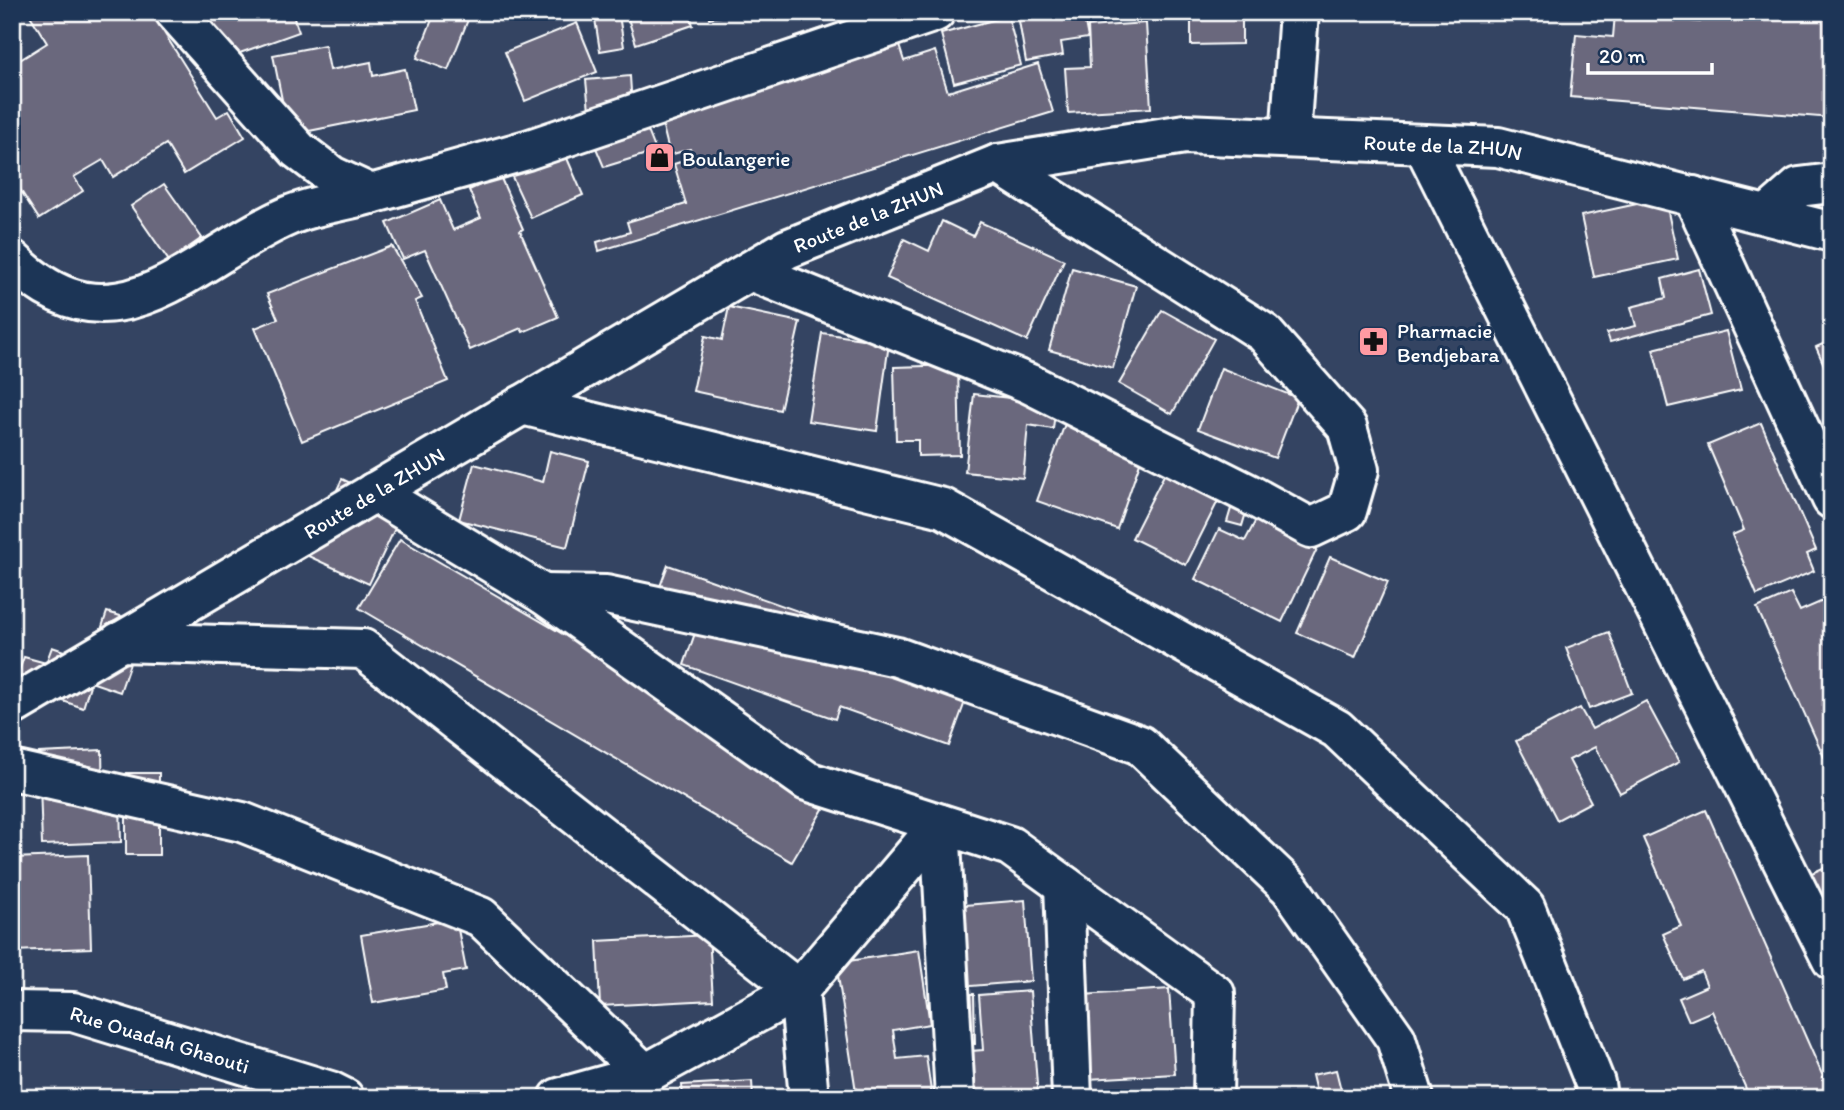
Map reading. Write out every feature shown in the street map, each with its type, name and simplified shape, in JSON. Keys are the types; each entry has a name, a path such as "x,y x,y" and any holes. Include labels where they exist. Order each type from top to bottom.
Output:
{"street":[{"path":"175,12 298,150 332,176 371,194"},
{"path":"12,260 33,280 65,296 100,303 136,299 170,286 290,215 527,150 934,12"},
{"path":"1290,138 1299,12"},
{"name":"Route de la ZHUN","path":"12,706 787,249 998,164 1185,134 1498,147 1832,232"},
{"path":"1423,144 1832,960"},
{"path":"750,271 1030,384 1311,528 1347,511 1359,470 1347,427 1264,333 998,164"},
{"path":"1768,215 1799,187 1832,183"},
{"path":"1693,196 1832,499"},
{"path":"522,405 943,508 1337,729 1525,907 1595,1083 1597,1098"},
{"path":"374,492 543,594 807,781 1010,846 1215,994 1213,1098"},
{"path":"543,594 606,595 897,657 1140,745 1290,888 1396,1039 1415,1098"},
{"path":"119,642 363,649 799,990 809,1098"},
{"path":"12,770 242,822 481,917 645,1074"},
{"path":"559,1098 645,1074 799,990 940,824"},
{"path":"940,824 955,1098"},
{"path":"1064,885 1072,1098"},
{"name":"Rue Ouadah Ghaouti","path":"12,1011 73,1012 330,1091 344,1098"}],"building":[{"path":"28,12 151,12 217,117 229,110 245,137 184,174 166,144 113,177 103,160 74,177 83,191 39,219 12,177 12,65 47,43"},
{"path":"207,12 292,12 299,32 223,59"},
{"path":"435,12 471,12 448,70 417,58"},
{"path":"626,12 689,12 693,25 636,44"},
{"path":"708,12 747,12 709,18"},
{"path":"1031,12 1083,12 1088,38 1061,42 1063,55 1026,62 1018,15"},
{"path":"1191,12 1242,12 1242,44 1191,45"},
{"path":"1701,12 1832,12 1832,118 1570,97 1576,34 1613,37 1615,14 1700,22"},
{"path":"619,15 624,47 600,51 595,19"},
{"path":"1008,16 1021,65 954,83 941,34"},
{"path":"577,23 597,72 525,101 505,52"},
{"path":"1146,23 1151,108 1068,113 1065,68 1090,67 1088,27"},
{"path":"895,33 904,61 935,51 948,92 1038,64 1053,112 599,251 597,242 630,232 627,222 686,204 674,164 693,158 690,149 670,155 660,115"},
{"path":"325,45 330,70 371,62 373,76 405,69 414,110 289,135 273,55"},
{"path":"630,76 632,107 589,110 586,80"},
{"path":"644,121 656,151 604,167 591,136"},
{"path":"560,142 583,195 531,218 507,166"},
{"path":"500,176 523,229 520,231 558,317 523,332 521,328 470,350 425,250 403,259 387,223 440,200 453,230 481,218 469,190"},
{"path":"164,184 202,238 169,261 131,206"},
{"path":"1665,198 1678,259 1594,277 1581,216"},
{"path":"942,221 973,236 980,222 1064,260 1027,341 887,278 904,239 929,251"},
{"path":"392,246 422,298 415,301 448,381 302,441 255,328 278,319 267,294"},
{"path":"1072,268 1136,286 1113,368 1049,350"},
{"path":"1699,269 1711,315 1610,342 1607,333 1636,326 1631,307 1666,298 1662,279"},
{"path":"729,307 800,322 780,410 693,391 705,336 722,340"},
{"path":"1162,310 1214,339 1172,414 1119,384"},
{"path":"1726,331 1741,390 1668,407 1653,349"},
{"path":"822,333 889,343 877,431 808,421"},
{"path":"1832,340 1832,383 1816,347"},
{"path":"958,365 960,455 918,456 918,440 896,440 894,367"},
{"path":"1221,368 1298,398 1275,458 1198,429"},
{"path":"974,394 1056,403 1053,429 1028,425 1023,478 965,472"},
{"path":"1066,421 1145,448 1117,529 1037,501"},
{"path":"1761,423 1816,550 1807,554 1814,571 1757,595 1732,535 1744,530 1708,445"},
{"path":"550,451 589,461 567,547 459,520 474,464 543,482"},
{"path":"1168,467 1222,493 1186,565 1132,538"},
{"path":"342,479 404,509 369,584 306,555"},
{"path":"1233,502 1248,506 1242,526 1227,522"},
{"path":"1256,520 1317,549 1282,622 1195,579 1219,529 1245,541"},
{"path":"400,539 833,792 792,862 359,608"},
{"path":"1330,557 1388,582 1355,658 1297,633"},
{"path":"668,565 975,674 949,746 839,707 835,719 684,665 695,633 649,616"},
{"path":"1791,593 1800,611 1832,597 1832,753 1824,757 1757,608"},
{"path":"107,612 144,623 120,692 91,682 83,708 14,684 24,657 46,663 52,647 91,660"},
{"path":"1609,632 1632,693 1589,709 1566,648"},
{"path":"1646,701 1679,762 1620,793 1595,747 1569,760 1591,802 1557,820 1516,741 1580,708 1592,729"},
{"path":"102,750 103,804 120,803 121,842 42,845 39,753"},
{"path":"126,773 159,773 159,855 126,855"},
{"path":"1706,810 1832,1098 1750,1098 1712,1011 1689,1021 1679,998 1707,986 1701,971 1683,979 1663,934 1681,926 1643,838"},
{"path":"88,855 91,948 12,951 12,858"},
{"path":"1832,864 1832,950 1789,883"},
{"path":"1025,900 1031,981 959,987 953,906"},
{"path":"456,919 466,970 443,974 446,990 373,1003 361,935"},
{"path":"709,935 713,1000 600,1006 597,941"},
{"path":"919,950 930,1024 893,1030 897,1059 926,1056 932,1098 857,1098 836,963"},
{"path":"1169,989 1175,1074 1088,1079 1083,995"},
{"path":"1030,991 1038,1098 960,1098 957,1052 983,1050 979,995"},
{"path":"952,994 974,994 975,1044 953,1044"},
{"path":"1336,1070 1343,1098 1288,1098 1316,1092 1312,1075"},
{"path":"752,1081 753,1098 683,1098 682,1085"}],"place":[{"name":"Boulangerie","path":"659,158"},
{"name":"Pharmacie Bendjebara","path":"1374,342"}]}
